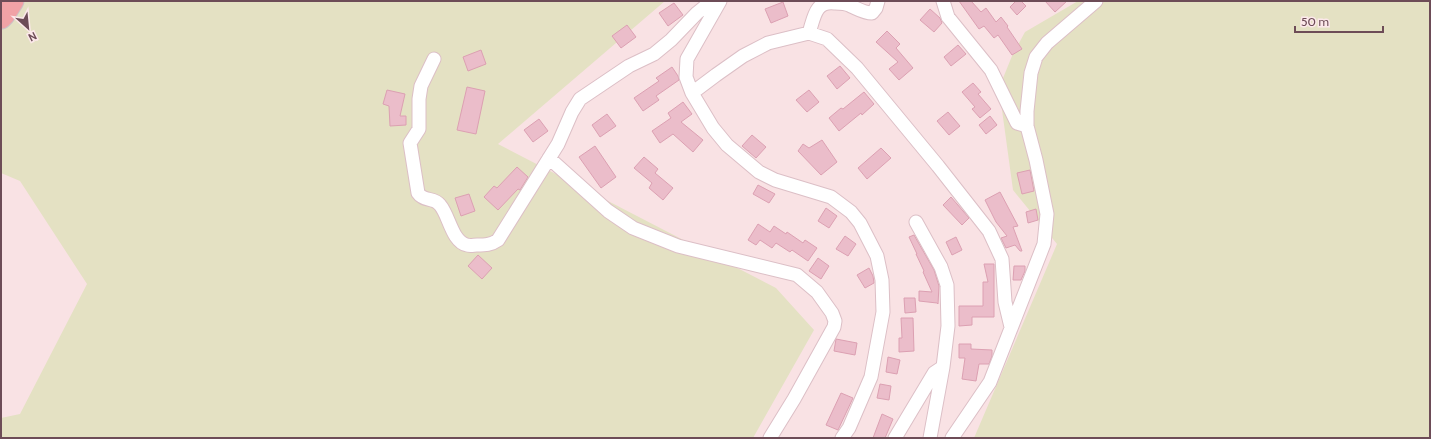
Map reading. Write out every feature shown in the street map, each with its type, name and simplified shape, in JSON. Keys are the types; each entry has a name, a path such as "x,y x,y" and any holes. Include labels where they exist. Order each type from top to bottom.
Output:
{"main road":[{"path":"1,18 13,1"}],"street":[{"path":"434,59 421,86 419,99 419,130 410,143 418,193 425,199 434,200 440,205 459,241 467,246 489,245 498,240 558,144 572,112 580,99 629,66 654,54 671,40 697,13 712,1"},
{"path":"720,1 687,59 686,77 692,94 713,128 727,145 759,172 775,180 831,197 851,212 860,223 877,256 882,280 883,312 871,377 849,428 842,438"},
{"path":"810,33 816,11 821,5 829,2 849,4 866,13 872,13 876,8 878,1"},
{"path":"943,1 948,17 991,70 1017,124 1027,126"},
{"path":"952,438 990,382 1044,244 1047,214 1036,160 1027,126 1026,111 1031,73 1036,57 1047,43 1096,1"},
{"path":"692,94 716,74 743,56 768,43 810,33 828,39 857,68 938,166 989,231 1002,259 1005,302 1011,327"},
{"path":"549,158 608,211 634,228 678,246 797,275 817,292 832,313 835,321 834,327 794,399 770,438"},
{"path":"916,222 941,267 947,285 948,326 943,367 930,438"},
{"path":"895,438 934,373 943,367"}],"shaded area":[{"path":"1,1 665,1 498,144 776,288 814,330 753,438 1,438 1,418 20,414 87,284 20,181 1,173"},
{"path":"1078,1 1430,1 1430,438 974,438 1057,244 1013,190 999,88 1012,56 1025,32"}],"building":[{"path":"959,1 971,1 981,12 986,8 996,22 1001,17 1022,49 1012,55 998,35 994,38 984,26 979,29"},
{"path":"1016,1 1021,1 1026,6 1017,15 1010,7"},
{"path":"1045,1 1067,1 1055,12"},
{"path":"783,2 788,16 771,23 765,9"},
{"path":"674,3 683,15 668,26 659,13"},
{"path":"930,9 940,18 942,23 934,32 920,20"},
{"path":"627,25 636,37 621,48 612,36"},
{"path":"887,31 900,44 896,48 913,68 899,80 889,69 898,62 876,42"},
{"path":"958,45 966,54 951,66 944,57"},
{"path":"481,50 486,64 468,71 463,57"},
{"path":"840,66 850,78 837,89 827,76"},
{"path":"672,67 679,80 656,96 659,100 643,111 634,98 659,81 656,78"},
{"path":"973,83 981,92 978,94 991,109 980,118 972,109 975,107 962,92"},
{"path":"467,87 485,91 476,134 457,130"},
{"path":"387,90 405,94 400,116 406,116 406,125 390,126 389,106 383,104"},
{"path":"809,90 819,102 807,112 796,100"},
{"path":"864,92 874,104 862,115 861,113 839,131 829,118"},
{"path":"683,102 692,114 681,122 703,140 693,152 673,134 660,143 652,131 671,118 668,113"},
{"path":"948,112 960,126 949,135 937,121"},
{"path":"607,114 616,126 600,137 592,125"},
{"path":"990,116 997,125 986,134 979,125"},
{"path":"539,119 548,131 533,142 524,130"},
{"path":"752,135 766,147 756,158 742,146"},
{"path":"822,140 837,162 821,175 798,151 803,144 809,148"},
{"path":"595,146 616,177 601,188 579,157"},
{"path":"881,148 891,158 867,179 858,168"},
{"path":"644,157 658,169 655,173 673,188 663,200 649,188 652,183 634,168"},
{"path":"517,167 528,177 520,190 518,189 498,210 484,197 494,186 497,188"},
{"path":"1030,170 1034,191 1022,194 1017,173"},
{"path":"758,185 775,194 769,203 753,194"},
{"path":"1000,192 1018,226 1013,227 1022,251 1020,251 1015,245 1006,248 1001,238 1007,236 996,222 985,200"},
{"path":"469,194 475,211 461,216 455,198"},
{"path":"951,197 969,218 962,225 943,205"},
{"path":"826,208 837,216 829,228 818,221"},
{"path":"1036,209 1038,220 1028,223 1026,212"},
{"path":"758,224 770,232 774,226 786,234 787,232 803,243 805,240 817,248 808,261 792,250 790,252 776,243 772,248 760,240 756,245 748,240"},
{"path":"914,235 934,270 939,286 938,304 919,301 919,291 932,292 909,237"},
{"path":"845,236 856,244 848,256 836,249"},
{"path":"956,237 962,250 952,255 946,242"},
{"path":"478,255 492,268 482,279 468,266"},
{"path":"818,258 829,266 821,279 809,271"},
{"path":"984,264 994,264 994,317 972,317 972,325 959,326 959,306 983,306 983,282 988,282"},
{"path":"1014,266 1025,266 1025,271 1021,280 1013,280"},
{"path":"869,268 873,276 874,283 865,288 857,275"},
{"path":"904,298 915,298 916,312 905,313"},
{"path":"901,318 913,318 914,351 899,352 899,338 902,338"},
{"path":"836,339 857,343 855,355 834,351"},
{"path":"959,344 971,344 971,349 992,350 992,356 989,364 979,364 976,381 962,379 965,358 959,358"},
{"path":"888,357 900,360 897,374 886,372"},
{"path":"880,384 891,386 889,400 877,398"},
{"path":"841,393 853,398 838,430 826,425"},
{"path":"882,414 893,419 885,438 873,438"}]}
